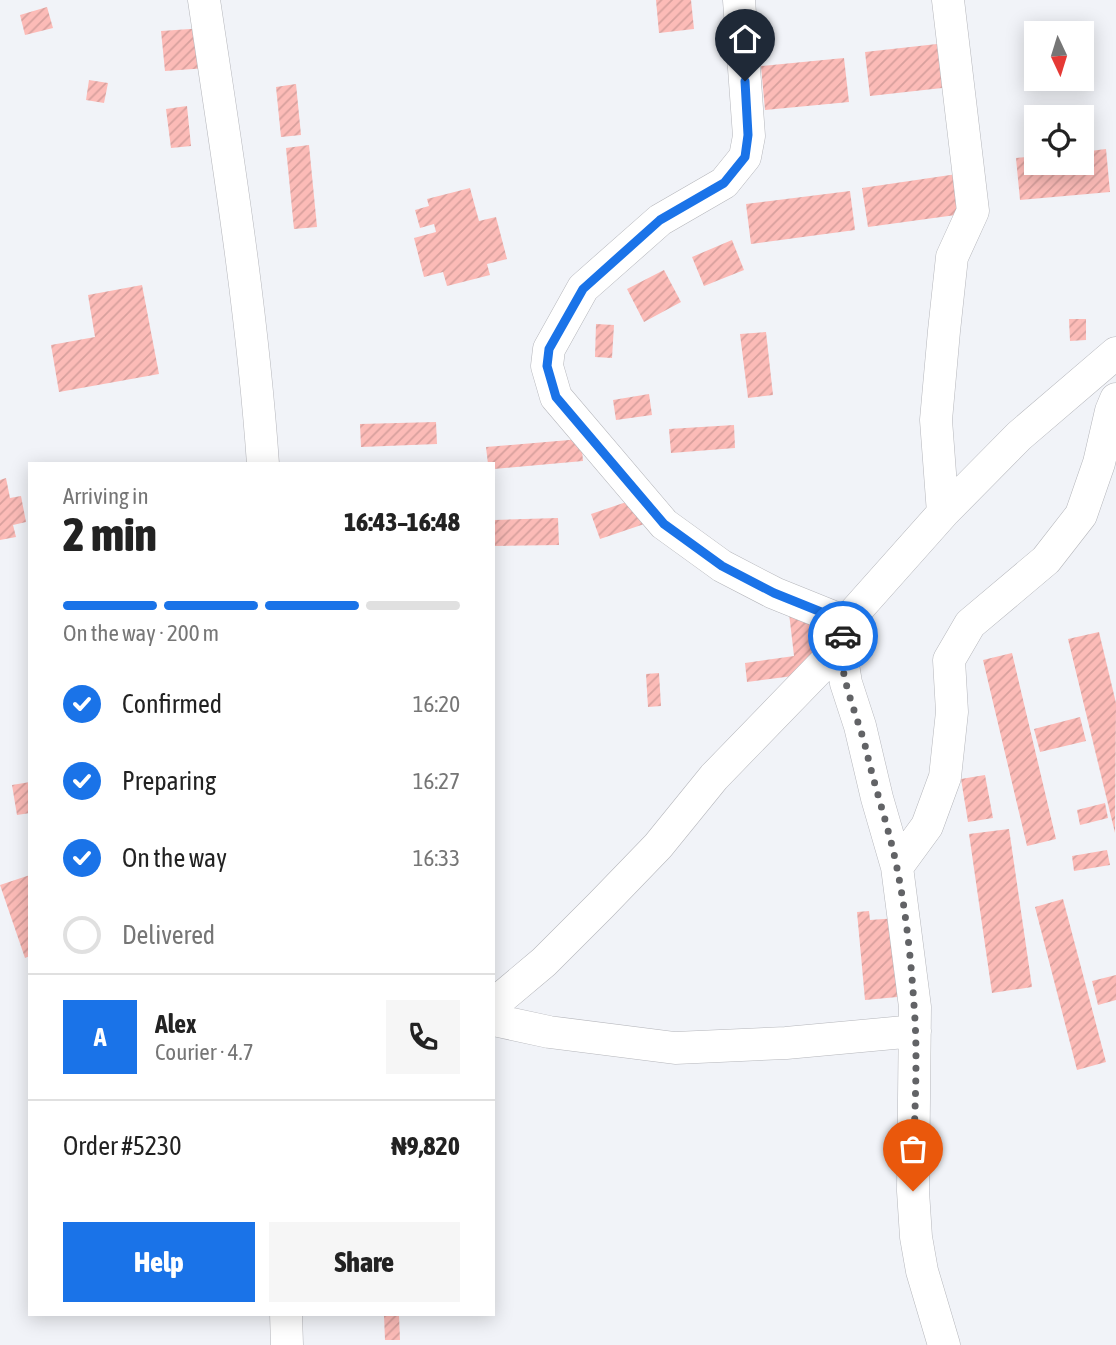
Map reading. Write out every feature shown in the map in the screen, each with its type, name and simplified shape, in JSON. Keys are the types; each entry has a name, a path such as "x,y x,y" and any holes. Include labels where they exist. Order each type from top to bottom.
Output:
{"street":[{"path":"204,0 237,220 263,462"},
{"path":"739,0 748,135 745,157 724,183 660,220 583,289 549,349 547,366 556,397 664,524 722,566 774,593 843,635"},
{"path":"943,513 936,420 944,331 952,257 973,211 948,0"},
{"path":"495,1003 544,962 658,846 714,777 843,635 943,513 1019,436 1116,353"},
{"path":"897,867 926,826 945,777 952,712 949,660 970,624 1046,560 1081,515 1099,463 1116,399"},
{"path":"843,635 846,683 897,867 911,963 915,1031 913,1178 916,1237 922,1271 945,1342"},
{"path":"495,1020 549,1032 675,1048 786,1043 915,1031"},
{"path":"286,1316 287,1345"}],"building":[{"path":"656,0 691,0 694,29 659,33"},
{"path":"47,7 53,28 25,35 20,15"},
{"path":"205,28 208,68 165,71 161,31"},
{"path":"946,43 951,87 870,96 865,52"},
{"path":"844,58 849,102 765,110 761,66"},
{"path":"89,80 108,83 104,103 86,100"},
{"path":"296,84 301,135 281,137 276,87"},
{"path":"187,106 191,146 171,148 166,109"},
{"path":"309,145 317,227 294,229 286,148"},
{"path":"1106,149 1110,192 1020,200 1016,158 1024,157 1024,175 1094,175 1094,150"},
{"path":"957,174 963,214 868,227 862,188"},
{"path":"470,188 479,221 496,217 507,259 487,264 490,275 447,286 443,272 424,277 414,238 436,232 434,224 420,228 415,210 429,206 427,199"},
{"path":"850,191 855,230 751,244 746,204"},
{"path":"732,240 744,270 704,286 692,257"},
{"path":"664,270 681,302 644,322 627,289"},
{"path":"142,285 159,374 59,392 51,345 95,337 88,295"},
{"path":"1069,319 1086,319 1086,340 1070,341"},
{"path":"596,324 614,325 612,358 595,357"},
{"path":"766,332 773,395 748,398 740,334"},
{"path":"649,394 652,415 616,420 613,400"},
{"path":"436,422 437,444 361,447 360,424"},
{"path":"734,425 735,448 671,453 669,429"},
{"path":"581,439 583,461 495,469 495,462 488,462 486,447"},
{"path":"6,478 10,498 21,496 26,522 13,525 16,537 0,540 0,480"},
{"path":"650,494 659,519 600,539 591,514"},
{"path":"558,518 559,545 495,546 495,520"},
{"path":"815,610 824,672 747,682 745,663 794,656 789,613"},
{"path":"1099,632 1116,703 1115,833 1068,639"},
{"path":"1012,653 1056,839 1027,846 983,660"},
{"path":"659,673 661,706 648,707 646,674"},
{"path":"1080,717 1086,741 1040,752 1034,729"},
{"path":"985,775 993,818 968,822 961,779"},
{"path":"28,782 28,813 17,815 12,785"},
{"path":"1105,803 1108,818 1080,825 1077,810"},
{"path":"1009,829 1032,987 992,993 969,834"},
{"path":"1107,850 1110,865 1074,871 1072,856"},
{"path":"28,876 28,957 25,958 0,885"},
{"path":"1063,899 1106,1062 1077,1070 1035,907"},
{"path":"869,911 870,920 912,917 919,995 865,1000 857,912"},
{"path":"1116,975 1116,1000 1098,1005 1092,981"},
{"path":"384,1316 399,1316 400,1340 385,1340"}],"way so far":[{"path":"843,636 840,647 846,683 897,867 911,963 915,1007 913,1191"}],"route":[{"path":"745,81 748,135 745,157 724,183 660,220 583,289 549,349 547,366 556,397 664,524 722,566 774,593 846,622 843,636"}]}
